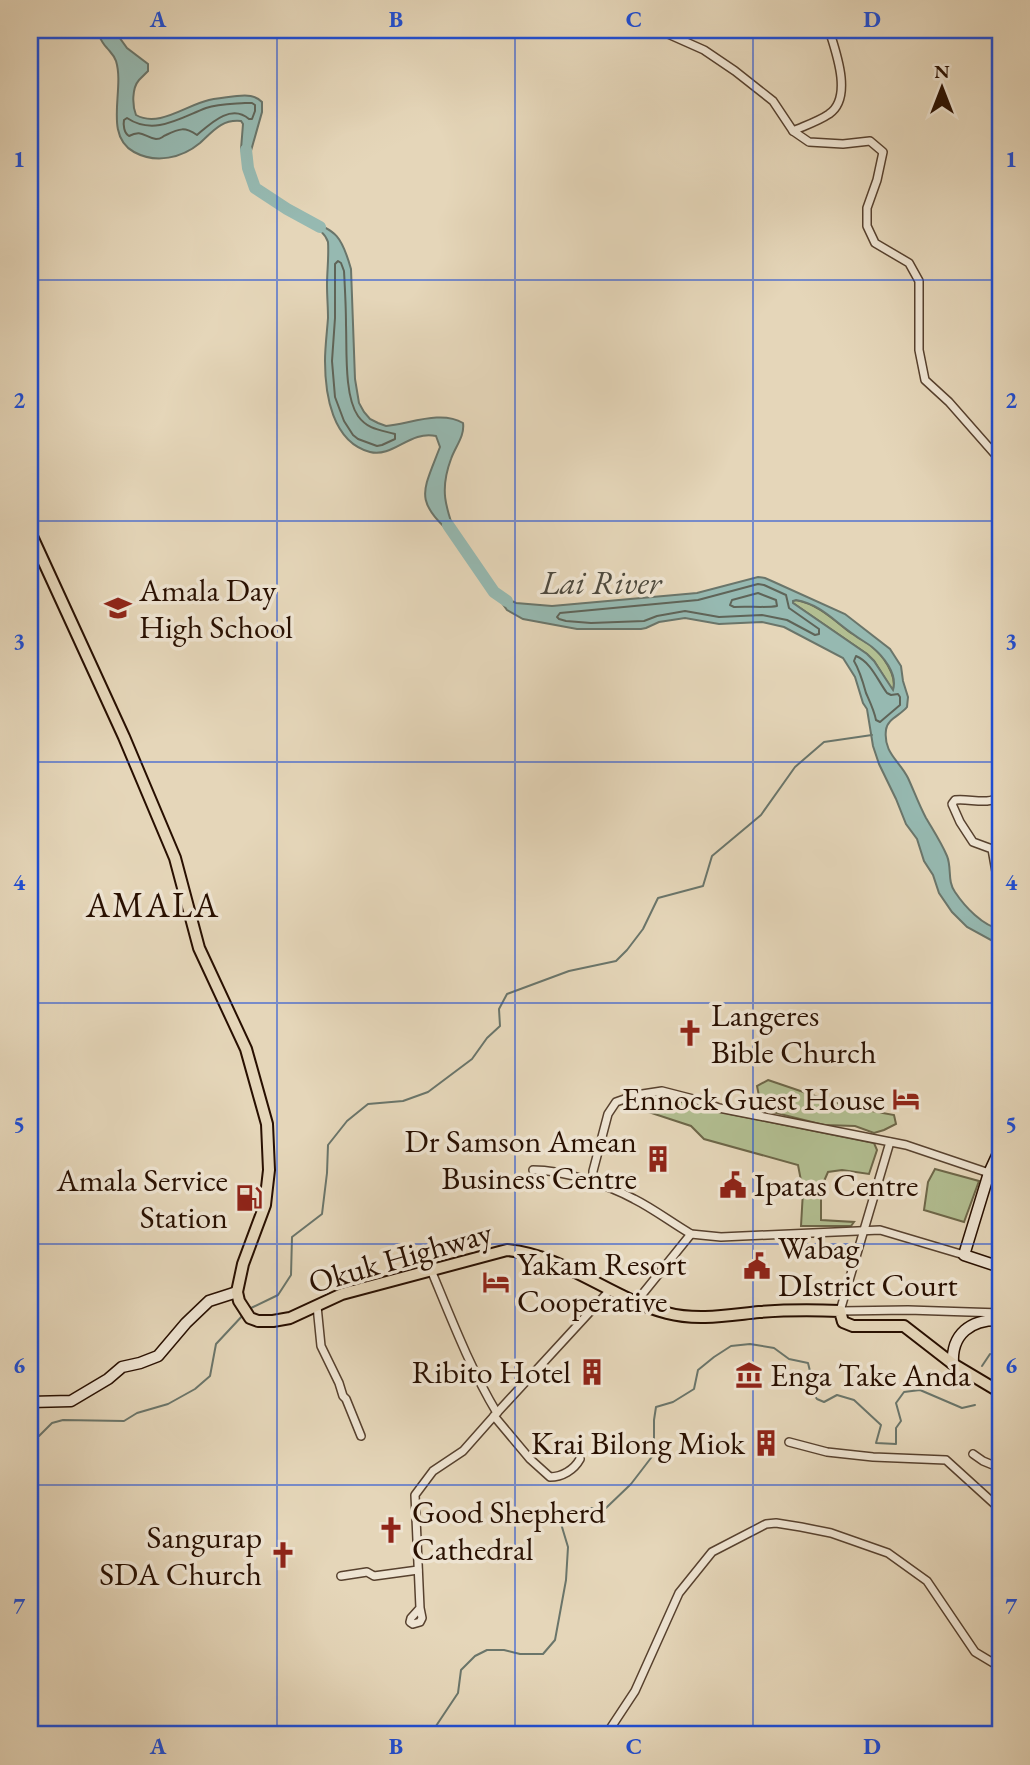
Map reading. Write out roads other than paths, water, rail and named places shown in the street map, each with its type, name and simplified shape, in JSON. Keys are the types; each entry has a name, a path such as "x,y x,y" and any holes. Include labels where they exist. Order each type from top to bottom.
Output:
{"main road":[{"path":"30,532 124,737 175,858 199,948 246,1049 267,1124 269,1170 265,1205 243,1264 238,1296"},
{"name":"Okuk Highway","path":"238,1296 250,1318 274,1321 290,1318 342,1294 431,1269 507,1250 526,1252 636,1302 667,1313 720,1316 805,1310 840,1311 843,1322 853,1326 904,1326 953,1364 1000,1392"}],"street":[{"path":"659,30 704,50 735,71 773,101 793,131 809,142 843,144 870,141 883,152 867,208 867,226 875,243 909,263 919,281 919,350 925,380 1000,460"},
{"path":"793,131 830,114 838,104 842,90 840,68 830,30"},
{"path":"1000,796 990,801 965,798 955,800 952,804 974,842 992,849 1000,883"},
{"path":"593,1183 593,1171 608,1114 616,1102 636,1095 662,1091 719,1108 906,1145 989,1173"},
{"path":"890,1142 840,1311 1000,1313"},
{"path":"964,1255 989,1173 1000,1149"},
{"path":"533,1170 548,1170 633,1198 691,1234 721,1237 880,1230 1000,1267"},
{"path":"636,1302 691,1234"},
{"path":"431,1269 495,1414 530,1458 550,1477 559,1477 580,1459"},
{"path":"420,1608 415,1495 433,1471 463,1451 610,1290"},
{"path":"30,1402 71,1401 108,1379 122,1367 158,1356 209,1301 238,1296"},
{"path":"317,1306 321,1346 361,1436"},
{"path":"953,1364 952,1350 961,1334 973,1323 1000,1320"},
{"path":"789,1442 827,1452 946,1460 1000,1509"},
{"path":"973,1454 1000,1468"},
{"path":"606,1735 635,1691 679,1593 712,1552 766,1524 776,1523 831,1534 888,1553 927,1581 975,1652 1000,1667"},
{"path":"341,1576 367,1572 373,1576 418,1570"}],"water":[{"path":"96,30 114,30 127,48 148,64 148,71 137,83 134,92 136,115 154,119 209,100 237,96 251,96 262,102 262,112 247,165 241,149 241,121 223,124 193,148 168,158 142,156 125,144 119,135 117,123 116,61"},
{"path":"305,219 337,236 348,258 351,269 355,379 359,403 364,412 370,419 386,426 435,418 454,419 463,423 461,437 445,481 447,509 457,539 434,515 425,497 440,447 436,436 418,437 378,453 357,447 339,428 329,402 325,374 328,242 322,232"},
{"path":"758,577 765,578 845,614 890,649 901,666 908,697 907,707 887,726 887,745 905,772 923,813 945,851 953,888 975,915 1000,929 1000,945 967,927 939,893 917,839 906,824 879,764 867,709 855,677 843,658 784,627 762,622 719,624 685,618 659,622 641,629 577,629 523,619 507,610 494,592 516,603 552,606 697,593","holes":["796,600 805,602 870,645 885,660 893,678 893,690 867,654 793,603"]}],"waterway":[{"name":"Lai River","path":"246,150 248,168 255,188 320,227"},
{"name":"Lai River","path":"448,525 494,592 507,601"},
{"path":"251,1308 278,1295 291,1275 292,1237 322,1214 328,1145 347,1121 368,1104 403,1101 428,1092 472,1059 487,1038 500,1026 499,1009 507,994 569,971 616,961 643,929 658,898 703,886 712,856 761,815 795,767 824,742 872,735"},
{"path":"30,1438 39,1436 52,1423 63,1420 124,1421 137,1413 168,1404 195,1389 210,1376 216,1344 244,1314"},
{"path":"430,1735 458,1693 461,1670 475,1656 487,1650 543,1654 555,1640 566,1580 568,1547 559,1517 588,1508 606,1508 631,1484 654,1454 656,1407 673,1402 694,1389 698,1370 731,1346 750,1344 774,1348 789,1359 808,1363 811,1375 809,1388 817,1399 824,1402 837,1395 854,1400 881,1425 876,1443 896,1444 896,1428 901,1421 896,1403 904,1392 920,1390 962,1408 975,1405"},
{"path":"982,1366 990,1354"}],"place":[{"name":"Amala Day High School","path":"118,608"},
{"name":"Langeres Bible Church","path":"690,1033"},
{"name":"Ennock Guest House","path":"906,1099"},
{"name":"Dr Samson Amean Business Centre","path":"658,1159"},
{"name":"Ipatas Centre","path":"733,1185"},
{"name":"Amala Service Station","path":"249,1198"},
{"name":"Wabag DIstrict Court","path":"757,1266"},
{"name":"Yakam Resort Cooperative","path":"496,1282"},
{"name":"Ribito Hotel","path":"592,1372"},
{"name":"Enga Take Anda","path":"749,1375"},
{"name":"Krai Bilong Miok","path":"766,1443"},
{"name":"Good Shepherd Cathedral","path":"391,1530"},
{"name":"Sangurap SDA Church","path":"283,1555"}],"district":[{"name":"AMALA","path":"153,904"}]}
